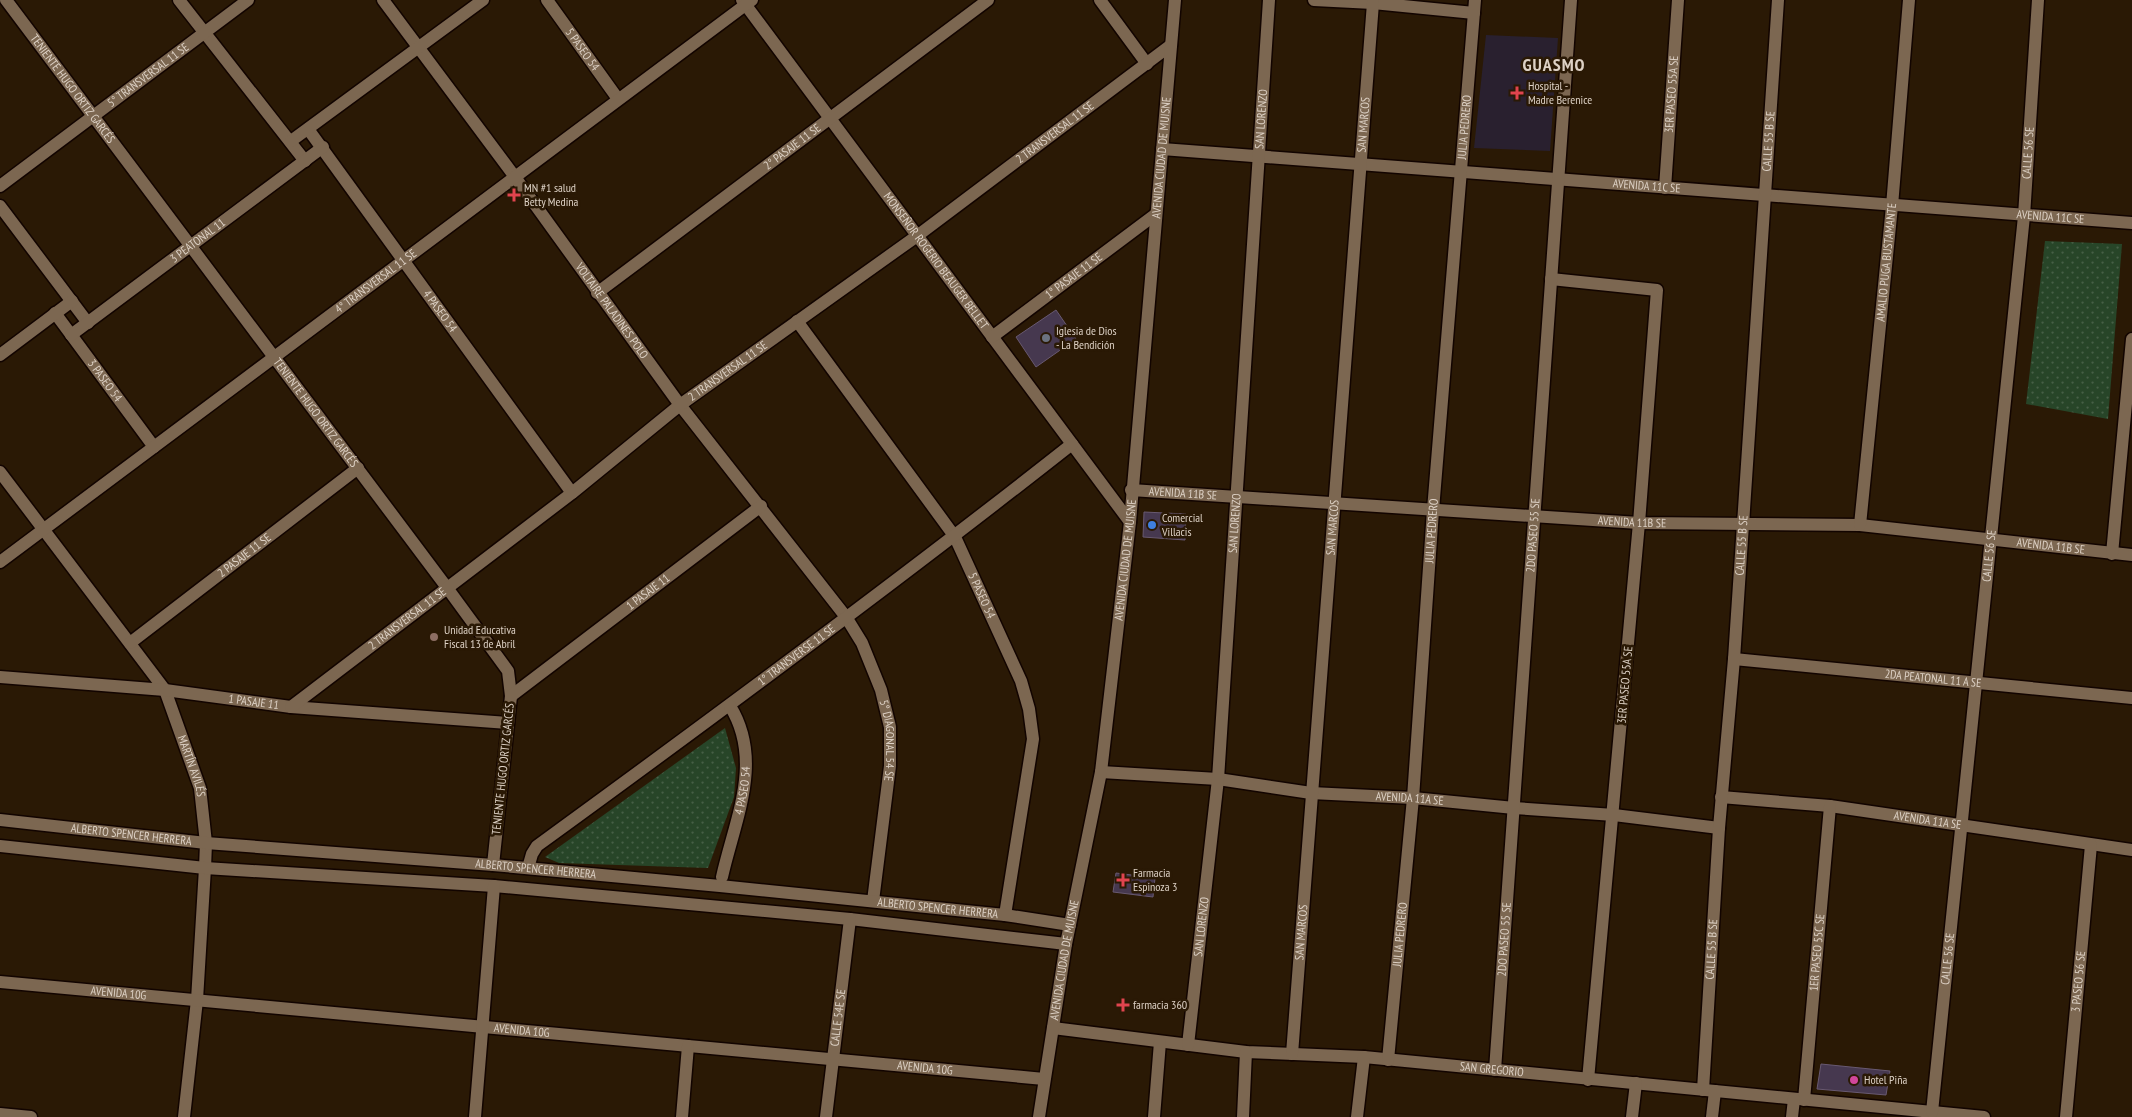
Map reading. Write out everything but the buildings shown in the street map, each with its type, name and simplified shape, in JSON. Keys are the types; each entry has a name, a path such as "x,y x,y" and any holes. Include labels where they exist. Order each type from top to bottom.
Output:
{"street":[{"name":"TENIENTE HUGO ORTIZ GARCÉS","path":"6,0 358,468 508,672 511,696 493,865"},
{"path":"179,0 306,161"},
{"name":"5° TRANSVERSAL 11 SE","path":"0,186 92,115 248,0"},
{"name":"VOLTAIRE PALADINES POLO","path":"384,0 680,405 761,506 846,617"},
{"path":"291,142 418,46 484,0"},
{"name":"5 PASEO 54","path":"548,0 618,99"},
{"name":"2° PASAJE 11 SE","path":"597,293 988,0"},
{"path":"1100,0 1146,64"},
{"name":"AVENIDA CIUDAD DE MUISNE","path":"1040,1117 1044,1079 1066,944 1101,772 1130,522 1131,490 1175,0"},
{"name":"SAN LORENZO","path":"1188,1045 1218,779 1269,0"},
{"path":"1314,0 1374,3 1474,13"},
{"name":"JULIA PEDRERO","path":"1388,1060 1413,798 1433,510 1475,0"},
{"name":"2DO PASEO 55 SE","path":"1495,1070 1571,0"},
{"name":"3ER PASEO 55A SE","path":"1664,188 1678,0"},
{"name":"CALLE 55 B SE","path":"1712,1117 1709,1090 1719,828 1734,659 1778,0"},
{"name":"AMALIO PUGA BUSTAMANTE","path":"1860,525 1892,206 1909,0"},
{"name":"CALLE 56 SE","path":"1932,1112 1964,824 1990,539 2024,216 2038,0"},
{"name":"4° TRANSVERSAL 11 SE","path":"0,562 747,2"},
{"name":"MONSEÑOR ROGERIO BEAUGER BELLET","path":"747,2 830,120 1130,522"},
{"name":"SAN MARCOS","path":"1292,1054 1374,3"},
{"name":"2 TRANSVERSAL 11 SE","path":"291,707 572,493 680,405 917,236 1171,45"},
{"name":"4 PASEO 54","path":"308,129 323,146 572,493"},
{"name":"3 PEATONAL 11","path":"71,335 306,161 323,146"},
{"name":"AVENIDA 11C SE","path":"1162,149 2132,224"},
{"path":"0,206 88,323"},
{"name":"1° PASAJE 11 SE","path":"992,337 1156,214"},
{"name":"3ER PASEO 55A SE","path":"1551,279 1657,290 1614,814 1588,1080"},
{"path":"0,355 72,301"},
{"name":"3 PASEO 54","path":"55,313 154,447"},
{"name":"5 PASEO 54","path":"797,321 955,536 1021,681 1029,709 1033,739 1005,915"},
{"path":"2112,554 2132,339"},
{"name":"1° TRANSVERSE 11 SE","path":"528,868 532,854 537,846 730,706 955,536 1072,444"},
{"name":"2 PASAJE 11 SE","path":"130,643 358,468"},
{"name":"MARTÍN AVILÉS","path":"0,472 164,690 200,788 206,843 205,868 197,1000 184,1117"},
{"name":"AVENIDA 11B SE","path":"1131,490 1639,523 1860,525 2132,555"},
{"name":"1 PASAJE 11","path":"511,696 761,506"},
{"name":"5° DIAGONAL 54 SE","path":"846,617 862,642 881,690 890,727 890,766 874,901"},
{"name":"2DA PEATONAL 11 A SE","path":"1734,659 2132,698"},
{"name":"1 PASAJE 11","path":"0,677 164,690 291,707 508,723"},
{"name":"4 PASEO 54","path":"722,877 746,781 748,762 742,727 730,706"},
{"name":"AVENIDA 11A SE","path":"1101,772 1218,779 1311,793 1413,798 1514,808 1614,814 1719,828"},
{"name":"AVENIDA 11A SE","path":"1721,797 1830,806 1964,824 2132,850"},
{"name":"1ER PASEO 55C SE","path":"1792,1117 1799,1099 1830,806"},
{"name":"ALBERTO SPENCER HERRERA","path":"0,820 206,843 528,868 874,901 1005,915 1070,925"},
{"name":"3 PASEO 56 SE","path":"2066,1117 2091,845"},
{"name":"ALBERTO SPENCER HERRERA","path":"0,846 205,868 494,886 850,919 1066,944"},
{"path":"475,1117 494,886"},
{"name":"CALLE 54E SE","path":"826,1117 850,919"},
{"name":"AVENIDA 10G","path":"0,982 1044,1079"},
{"name":"SAN GREGORIO","path":"1053,1028 1246,1052 1364,1057 1932,1112"},
{"path":"1154,1117 1160,1042"},
{"path":"682,1117 688,1046"},
{"path":"1243,1117 1246,1052"},
{"path":"1357,1117 1364,1057"},
{"path":"1632,1117 1636,1083"},
{"path":"1932,1112 1984,1117"},
{"path":"0,1114 30,1117"}],"shaded area":[{"name":"Hospital - Madre Berenice","path":"1486,35 1558,38 1550,151 1474,148"}],"green space":[{"path":"2045,241 2122,244 2108,419 2026,404"},
{"path":"725,728 736,768 734,797 708,868 559,863 545,857"}],"place":[{"name":"Hospital - Madre Berenice","path":"1517,93"},
{"name":"MN #1 salud Betty Medina","path":"514,195"},
{"name":"Iglesia de Dios - La Bendición","path":"1046,338"},
{"name":"Comercial Villacis","path":"1152,525"},
{"name":"Unidad Educativa Fiscal 13 de Abril","path":"434,637"},
{"name":"Farmacia Espinoza 3","path":"1123,880"},
{"name":"farmacia 360","path":"1123,1005"},
{"name":"Hotel Piña","path":"1854,1080"}],"district":[{"name":"GUASMO","path":"1554,65"}]}
